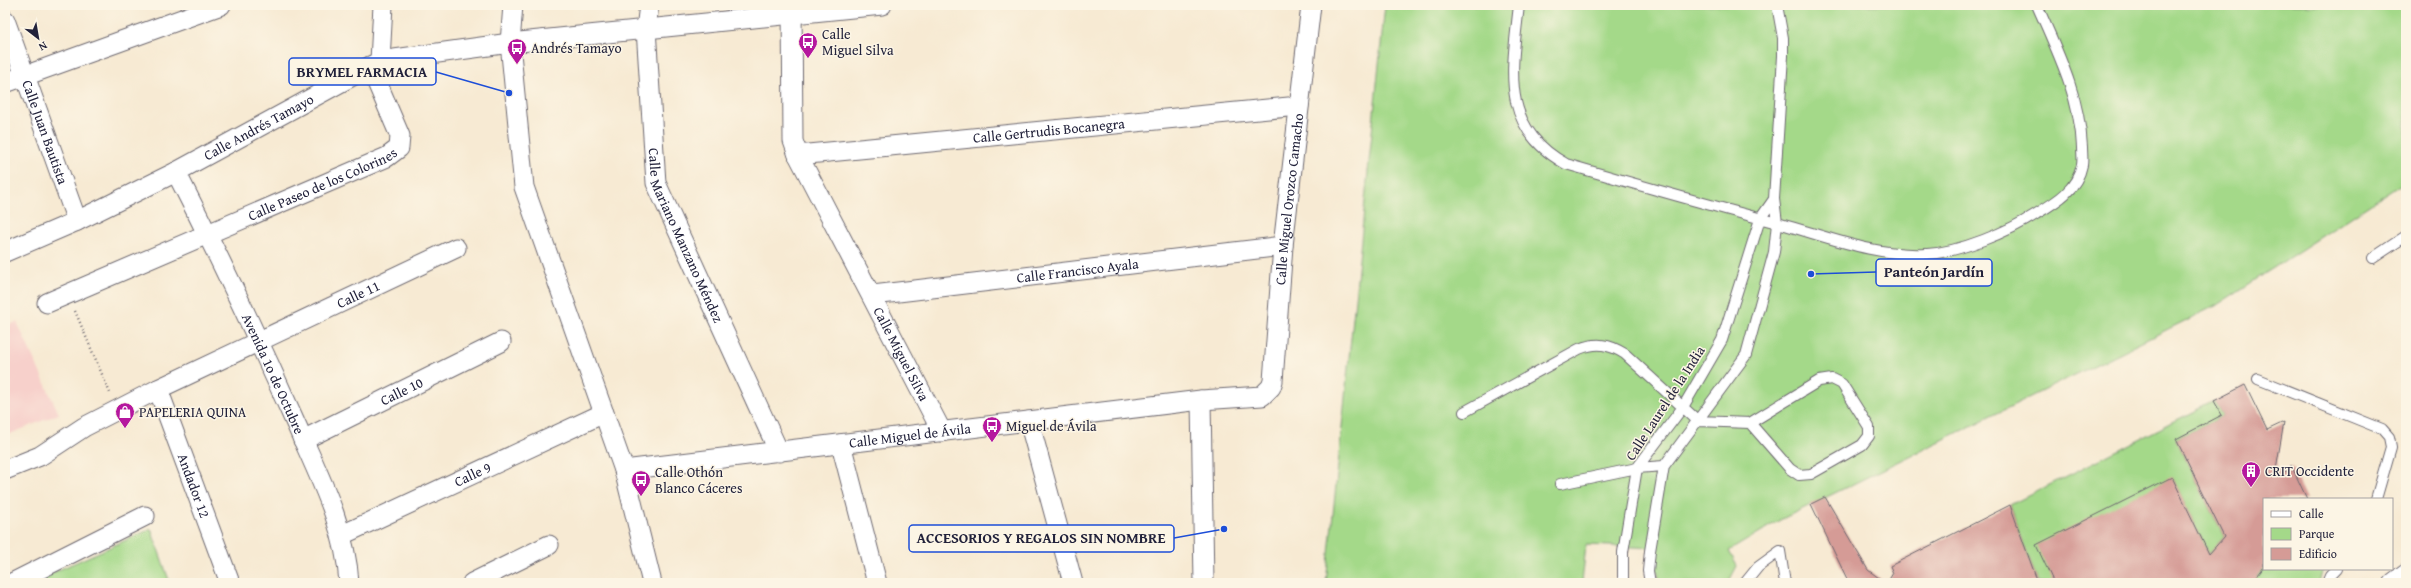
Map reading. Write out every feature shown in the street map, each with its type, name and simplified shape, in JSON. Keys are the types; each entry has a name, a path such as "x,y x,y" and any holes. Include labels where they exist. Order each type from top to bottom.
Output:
{"street":[{"path":"5,83 221,5"},
{"path":"376,63 383,5"},
{"path":"513,5 510,42 524,187 624,470 652,583"},
{"name":"Calle Mariano Manzano Méndez","path":"649,5 646,29 656,183 779,452"},
{"name":"Calle Andrés Tamayo","path":"5,252 77,221 176,172 376,63 510,42 646,29 791,10 882,5"},
{"name":"Calle Miguel Orozco Camacho","path":"1267,392 1273,381 1283,246 1311,5"},
{"name":"Calle Miguel Silva","path":"791,10 793,141 798,156 873,295 942,432"},
{"name":"Calle Juan Bautista","path":"5,20 77,221"},
{"name":"Calle Paseo de los Colorines","path":"47,303 387,158 399,148 400,136 376,63"},
{"name":"Calle Gertrudis Bocanegra","path":"798,156 1299,106"},
{"name":"Avenida 1o de Octubre","path":"176,172 259,341 303,440 342,535 348,560 349,583"},
{"name":"Calle Francisco Ayala","path":"873,295 1283,246"},
{"name":"Calle 11","path":"5,470 40,456 84,427 158,388 456,248"},
{"name":"Calle 10","path":"303,440 500,342"},
{"name":"Andador 12","path":"158,388 230,583"},
{"name":"Calle Miguel de Ávila","path":"624,470 1201,400 1255,397 1267,392"},
{"path":"1201,400 1204,583"},
{"name":"Calle 9","path":"342,535 604,413"},
{"path":"1030,421 1073,583"},
{"path":"841,444 877,583"},
{"path":"12,583 145,516"},
{"path":"480,582 549,545"},
{"path":"2393,583 2406,573"}],"lane":[{"path":"1519,5 1512,73 1514,96 1532,138 1547,154 1566,164 1760,219 1874,250 1907,254 1928,254 1949,251 1994,234 2025,221 2054,202 2074,186 2082,164 2081,135 2071,82 2037,5"},
{"path":"1650,583 1648,571 1650,551 1664,466 1749,348 1774,252 1777,223 1774,199 1783,56 1783,38 1776,5"},
{"name":"Calle Laurel de la India","path":"1623,583 1623,552 1637,468 1683,407 1722,340 1760,219 1774,199"},
{"path":"2373,258 2406,236"},
{"path":"1464,412 1579,350 1600,344 1614,347 1625,354 1698,420 1750,423 1819,381 1829,378 1842,384 1870,427 1869,436 1862,445 1812,474 1799,475 1790,469 1750,423"},
{"path":"2258,380 2382,429 2389,437 2391,447 2376,498"},
{"path":"1560,484 1637,468 1664,466"},
{"path":"1745,583 1758,567 1780,551 1785,583"},
{"path":"2327,583 2330,576 2336,570"}],"path":[{"path":"67,294 117,410"}],"shaded area":[{"path":"17,322 59,414 5,436 5,326"}],"green space":[{"path":"1385,5 2406,5 2406,181 2217,305 1780,520 1729,551 1737,566 1728,583 1660,583 1656,566 1657,548 1586,545 1582,583 1326,583"},
{"path":"2214,401 2222,415 2176,439 2224,537 2209,554 2172,478 2054,583 2038,583 2010,505"},
{"path":"151,529 170,583 29,583"},
{"path":"2263,568 2263,570 2324,570 2320,583 2252,583"}],"building":[{"name":"CRIT Occidente","path":"2245,385 2267,430 2284,422 2276,469 2290,472 2291,465 2307,498 2263,498 2263,568 2252,583 2054,583 2036,545 2172,477 2209,554 2224,537 2176,439 2222,415 2214,401"},
{"path":"1825,497 1868,570 1886,583 1849,583 1811,504"},
{"path":"2010,505 2038,583 1887,583 1893,573 1890,566"}],"place":[{"name":"Calle Miguel Silva","path":"808,59"},
{"name":"Andrés Tamayo","path":"517,65"},
{"name":"BRYMEL FARMACIA","path":"509,93"},
{"name":"Panteón Jardín","path":"1811,274"},
{"name":"PAPELERIA QUINA","path":"125,429"},
{"name":"Miguel de Ávila","path":"992,443"},
{"name":"CRIT Occidente","path":"2251,488"},
{"name":"Calle Othón Blanco Cáceres","path":"641,497"},
{"name":"ACCESORIOS Y REGALOS SIN NOMBRE","path":"1224,529"}]}
